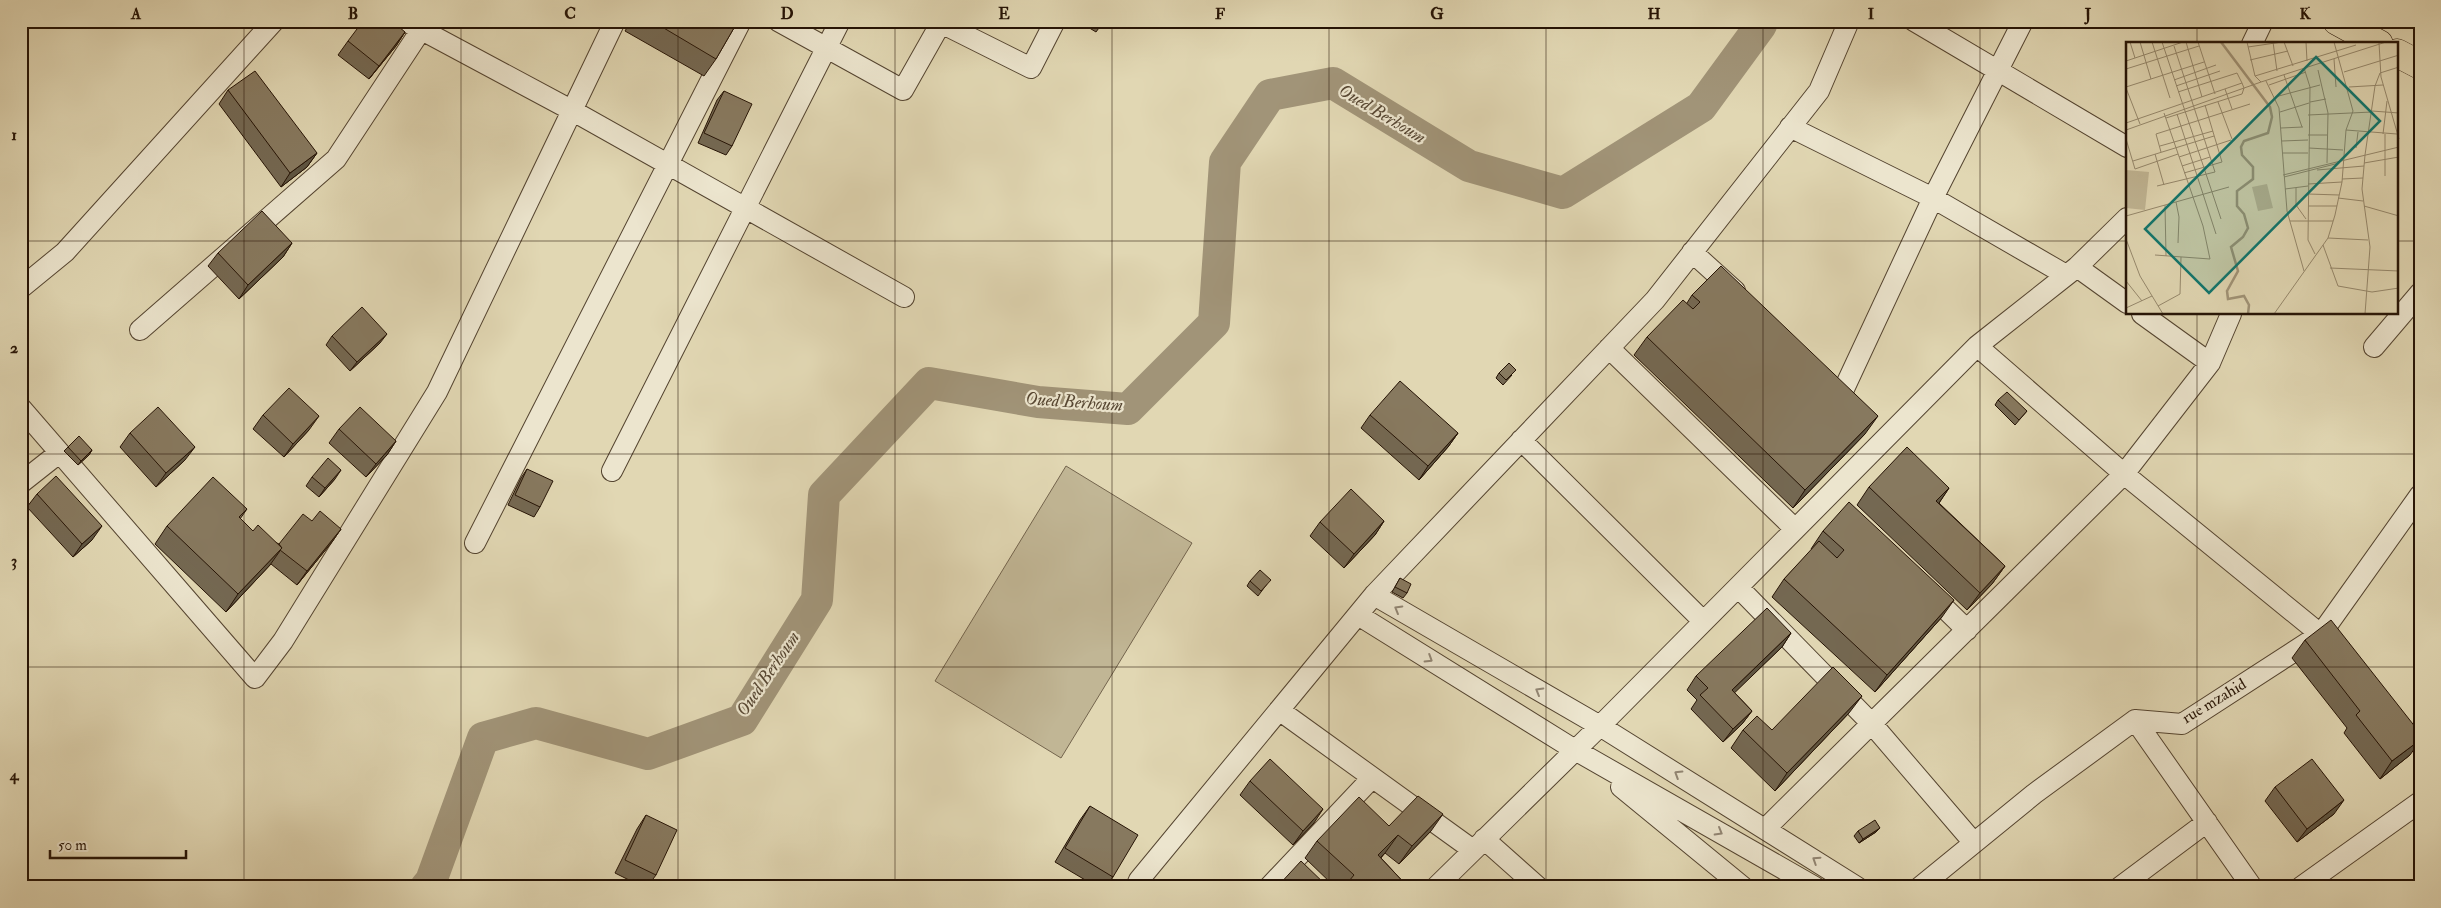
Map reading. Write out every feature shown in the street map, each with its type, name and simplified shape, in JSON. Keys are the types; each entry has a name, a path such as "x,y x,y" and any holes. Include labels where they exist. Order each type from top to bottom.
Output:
{"main road":[{"path":"2338,21 2376,42"},
{"path":"2398,54 2420,65"}],"street":[{"path":"21,288 65,252 274,21"},
{"path":"21,408 255,678 283,641 437,392 615,21"},
{"path":"475,543 741,21"},
{"path":"778,21 903,90 940,22 1031,68 1055,21"},
{"path":"612,471 840,21"},
{"path":"1136,887 1139,880 1374,596 1655,300 1818,91 1849,21"},
{"path":"1914,21 2126,146"},
{"path":"1842,391 1933,198 2023,21"},
{"path":"140,330 336,159 413,26 573,111 904,297"},
{"path":"1790,127 1933,198 2126,302"},
{"path":"1436,887 1576,750 1795,529 1835,502 1879,432 1977,346 2071,271 2126,219"},
{"path":"1692,252 1750,305"},
{"path":"2374,348 2420,294"},
{"path":"2143,315 2210,363"},
{"path":"1766,828 2124,474 2210,363 2231,315"},
{"path":"1977,346 2124,474 2321,634 2341,653"},
{"path":"1609,348 1795,529"},
{"path":"1522,440 1704,621"},
{"path":"21,483 59,453"},
{"name":"rue mzahid","path":"2135,720 2182,724 2321,634 2420,495"},
{"path":"1912,576 1967,630"},
{"path":"1738,587 1872,724 1974,843"},
{"path":"1374,596 1600,726 1766,828 1857,887"},
{"path":"1358,615 1576,750 1814,887"},
{"path":"1279,710 1371,778 1478,845 1538,887"},
{"path":"1920,887 2034,794 2135,720 2252,887"},
{"path":"1576,750 1743,887"},
{"path":"1269,887 1371,778"},
{"path":"2301,887 2420,802"},
{"path":"2120,887 2207,822"}],"shaded area":[{"path":"1066,466 1192,543 1061,758 935,681"}],"building":[{"path":"363,21 392,21 405,32 379,66 348,41"},
{"path":"652,21 738,21 716,59"},
{"path":"255,71 317,153 290,173 228,90"},
{"path":"724,91 752,104 732,146 704,133"},
{"path":"262,211 292,243 248,285 218,253"},
{"path":"1721,266 1878,416 1805,490 1647,337 1683,300 1693,309 1700,302 1692,295"},
{"path":"362,307 387,334 357,362 332,336"},
{"path":"1509,363 1516,370 1506,380 1499,373"},
{"path":"1400,381 1458,433 1428,466 1370,415"},
{"path":"289,388 319,416 293,444 263,415"},
{"path":"2007,392 2027,411 2019,420 1998,400"},
{"path":"158,407 195,447 166,473 130,433"},
{"path":"360,407 396,441 376,464 339,429"},
{"path":"79,436 92,450 81,461 68,447"},
{"path":"1907,447 1949,488 1936,501 2005,566 1980,593 1869,487"},
{"path":"328,458 341,470 325,488 312,477"},
{"path":"527,469 553,481 540,507 515,495"},
{"path":"56,476 102,526 82,544 37,494"},
{"path":"213,477 247,509 239,517 253,531 258,525 282,548 238,594 167,526"},
{"path":"1351,489 1384,521 1354,554 1320,522"},
{"path":"1849,502 1954,600 1887,675 1784,579 1819,541 1837,558 1844,550 1823,531"},
{"path":"320,511 341,529 307,571 280,550 282,548 279,544 303,514 312,521"},
{"path":"1260,570 1271,580 1261,591 1250,581"},
{"path":"1400,578 1411,584 1407,593 1395,587"},
{"path":"1767,608 1791,633 1732,690 1752,711 1733,729 1700,695 1708,688 1696,676"},
{"path":"2331,620 2420,733 2420,740 2392,761 2356,715 2360,711 2305,640"},
{"path":"1833,667 1862,696 1787,773 1743,730 1757,716 1772,730"},
{"path":"1270,759 1323,809 1303,831 1250,781"},
{"path":"2312,759 2344,800 2307,829 2275,787"},
{"path":"1418,796 1443,814 1412,846 1398,835 1378,855 1408,887 1344,887 1354,875 1317,841 1359,797 1389,826"},
{"path":"1090,806 1138,835 1113,877 1065,848"},
{"path":"646,815 677,830 656,875 625,860"},
{"path":"1875,820 1880,828 1863,839 1858,831"},
{"path":"1301,861 1328,887 1277,887"}],"waterway":[{"name":"Oued Berhoum","path":"426,887 431,881 483,738 536,723 648,754 742,720 817,600 824,495 929,383 1038,402 1128,409 1214,323 1225,162 1270,95 1333,83 1469,166 1563,193 1701,107 1761,25 1761,21"}]}
